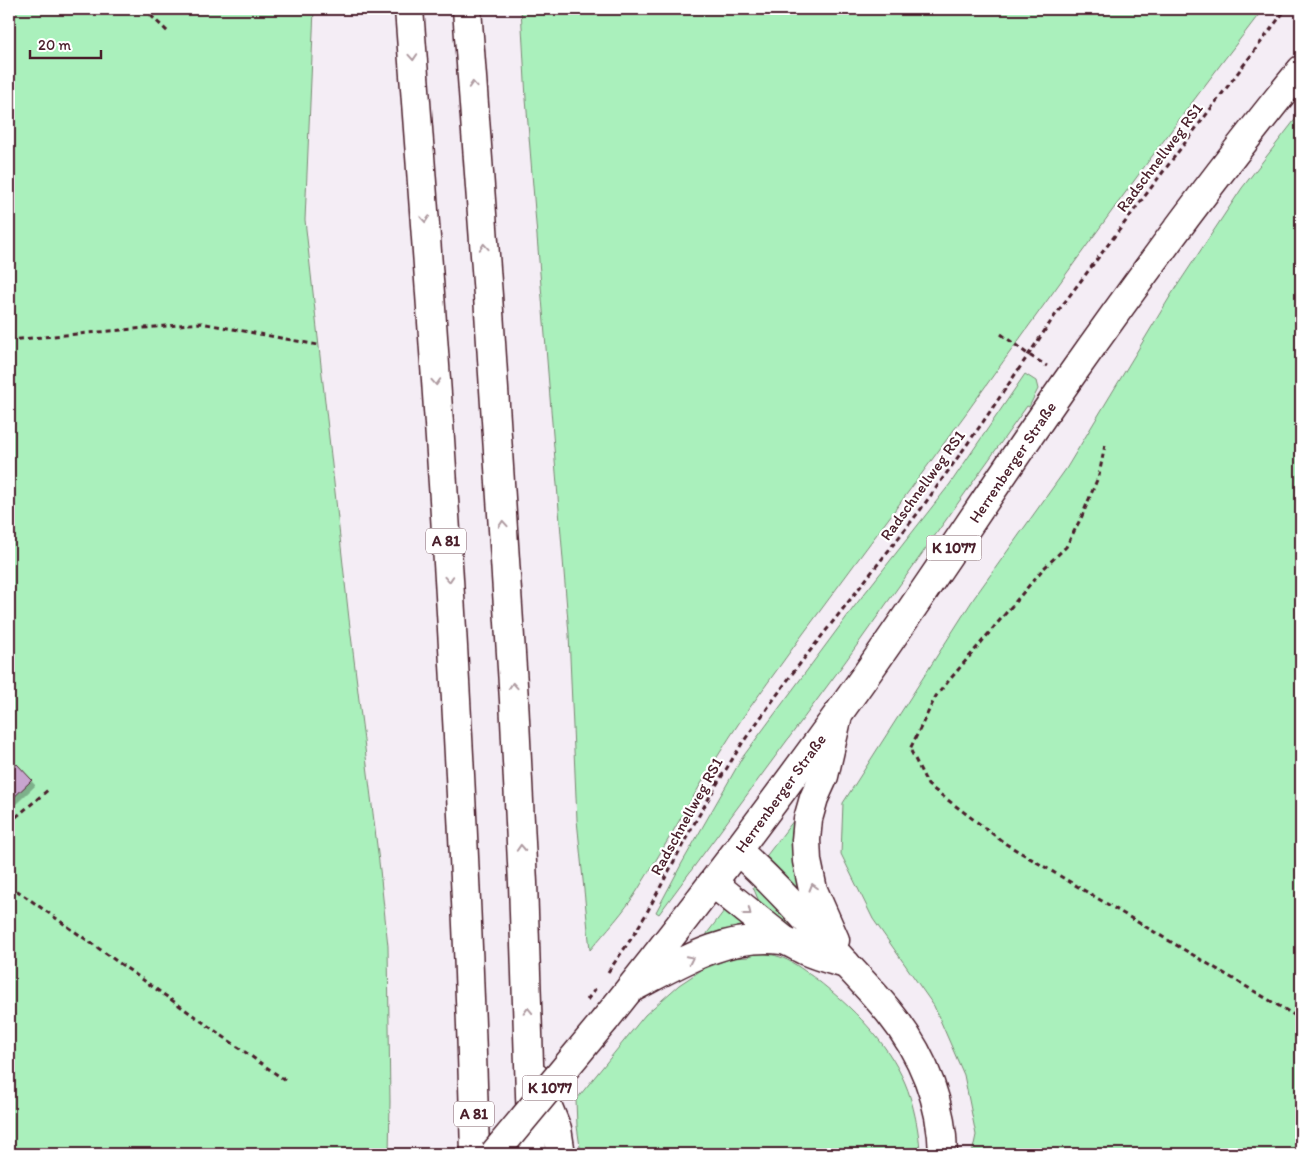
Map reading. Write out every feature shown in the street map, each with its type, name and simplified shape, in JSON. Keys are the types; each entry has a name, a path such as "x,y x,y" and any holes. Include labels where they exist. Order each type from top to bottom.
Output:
{"main road":[{"name":"A 81","path":"409,9 426,229 455,678 469,966 475,1154"},
{"path":"467,9 514,691 523,883 532,1154"},
{"name":"Herrenberger Straße","path":"713,883 838,715 1068,379 1134,287 1214,179 1301,70"},
{"path":"838,715 824,776 814,798 808,819 806,840 807,861 813,890 846,964"},
{"path":"738,851 772,882 890,1013 918,1055 929,1078 940,1122 943,1154"},
{"path":"713,883 784,940 805,951 846,964"},
{"name":"K 1077","path":"494,1154 605,1020 713,883"},
{"path":"630,989 709,949 736,942 784,940"},
{"path":"529,1059 557,1129 561,1154"}],"path":[{"path":"144,9 168,32"},
{"name":"Radschnellweg RS1","path":"606,974 645,916 690,831 743,742 792,674 921,509 968,445 1058,312 1286,9"},
{"path":"9,340 201,323 318,345"},
{"path":"1001,334 1028,355"},
{"path":"1105,446 1099,475 1082,516 1066,547 1042,569 936,696 910,749 928,785 1006,844 1301,1019"},
{"path":"9,823 48,790"},
{"path":"9,885 286,1081"},
{"path":"596,988 601,981"}],"green space":[{"path":"9,9 314,9 305,220 349,619 388,946 389,1154 9,1154"},
{"path":"521,9 1263,9 1150,159 967,412 798,640 715,760 632,899 590,950 577,820 569,634 526,99"},
{"path":"1301,112 1301,1154 972,1154 976,1135 964,1075 934,1006 873,919 841,854 843,803 974,598 1066,469 1171,295 1242,188"},
{"path":"1025,374 1036,381 1038,389 1029,407 1027,406 845,662 659,914 656,912 742,758 854,607 950,484"},
{"path":"797,816 807,899 764,859"},
{"path":"756,885 766,890 804,938 760,904 753,887"},
{"path":"724,911 750,928 706,936"},
{"path":"750,952 779,957 800,968 843,1001 878,1039 889,1053 908,1090 917,1128 920,1154 581,1154 576,1100 645,1015 679,985 703,969 732,958 749,957"}],"building":[{"path":"17,764 32,780 9,802 9,772"}]}
